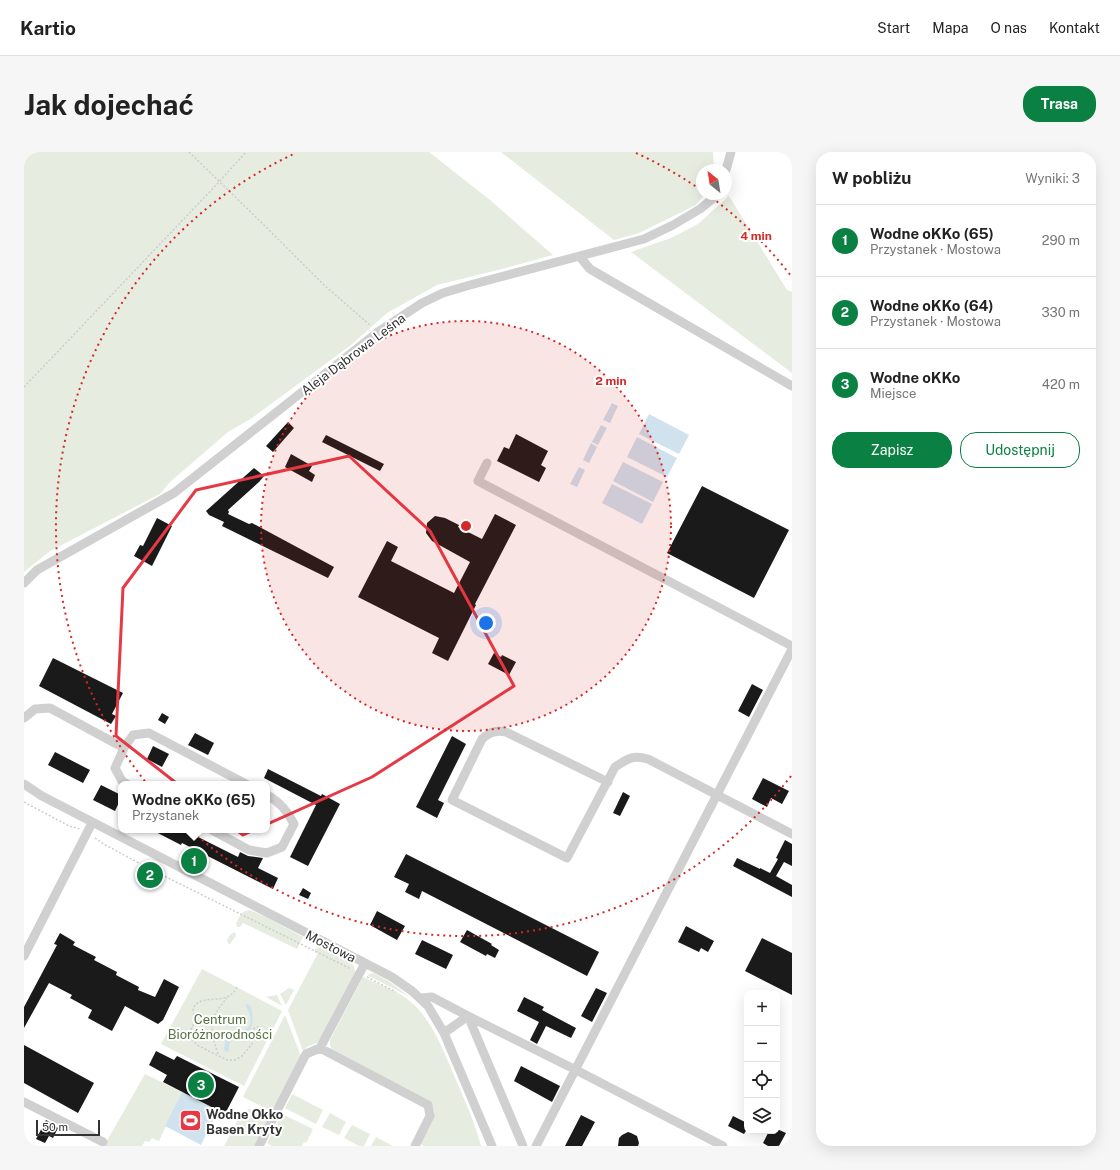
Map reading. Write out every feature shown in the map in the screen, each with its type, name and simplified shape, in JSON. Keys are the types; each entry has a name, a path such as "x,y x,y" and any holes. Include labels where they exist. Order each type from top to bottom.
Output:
{"street":[{"path":"728,164 731,152"},
{"name":"Aleja Dąbrowa Leśna","path":"24,583 37,570 174,493 378,332 422,303 443,293 644,239 673,225 700,209 711,200"},
{"path":"580,256 590,269 792,386"},
{"path":"486,463 478,481 792,646"},
{"path":"536,1146 792,649"},
{"path":"24,718 35,709 50,708 124,748"},
{"path":"608,782 506,732 497,730 488,734 482,739 452,800 567,858 608,782 615,767 627,759 637,756 648,759 792,834"},
{"path":"122,781 115,768 124,748 133,735 149,733 240,781"},
{"name":"Mostowa","path":"24,784 42,796 92,823 365,963 392,978 421,998 428,1006 444,1033 492,1146"},
{"path":"218,833 249,850 267,853 282,847 294,824 286,810 275,799 270,796"},
{"path":"24,956 92,823"},
{"path":"259,1146 306,1054 320,1048 365,963"},
{"path":"421,998 432,997 723,1146"},
{"path":"444,1033 468,1016"},
{"path":"468,1016 523,1146"},
{"path":"320,1048 428,1105 430,1116 415,1146"},
{"path":"24,1102 103,1142"}],"path":[{"path":"188,152 324,285 378,332"},
{"path":"24,387 246,152"},
{"path":"24,802 69,826 87,832 102,843 140,864 402,995"},
{"path":"218,1054 211,1033 212,1021 217,1010 237,987"},
{"path":"229,996 197,1003 195,1005 193,1010 195,1021 190,1032 197,1045 231,1061 242,1056 252,1044 253,1030 257,1027 263,1029 269,1037"},
{"path":"195,1021 212,1021"}],"highlighted area":[{"path":"349,456 430,531 514,686 372,777 243,835 116,736 123,588 196,490"}],"green space":[{"path":"24,152 429,152 490,200 553,255 437,285 387,313 351,345 252,418 228,432 170,482 160,494 50,551 24,572"},
{"path":"501,152 713,152 714,164 696,164 696,200 700,200 696,205 639,233 614,240"},
{"path":"725,200 731,200 787,290 792,292 792,373 631,252 671,238 698,224"},
{"path":"250,910 303,937 297,949 243,923 240,927 237,927 236,923 242,914 245,911"},
{"path":"235,932 236,936 229,945 227,940 230,935"},
{"path":"319,947 323,947 349,960 355,968 355,974 319,1042 307,1047 303,1051 288,1010 318,953 314,950"},
{"name":"Centrum Bioróżnorodności","path":"202,969 282,1011 244,1086 161,1044"},
{"path":"373,973 387,980 410,997 367,975"},
{"path":"363,977 402,995 419,1010 426,1019 438,1039 470,1112 481,1146 424,1146 420,1144 433,1119 434,1113 431,1103 332,1049 330,1040"},
{"path":"289,988 294,990 286,1005 280,994"},
{"path":"277,995 282,1006 266,997"},
{"path":"285,1015 301,1056 274,1107 267,1109 243,1097"},
{"path":"145,1074 182,1092 159,1141 152,1138 149,1142 145,1141 142,1146 104,1146"},
{"path":"292,1094 323,1110 316,1124 285,1108"},
{"path":"249,1109 260,1112 267,1121 255,1146 224,1146 241,1114"},
{"path":"330,1113 346,1122 339,1135 322,1127"},
{"path":"282,1114 313,1129 306,1143 304,1142 302,1146 272,1146 267,1143"},
{"path":"352,1125 370,1134 364,1146 359,1146 344,1138"},
{"path":"376,1137 393,1146 371,1146"}],"water":[{"path":"612,403 618,406 610,423 603,420"},
{"path":"649,414 689,435 679,454 639,434"},
{"path":"601,425 607,428 598,445 592,442"},
{"path":"637,437 677,458 667,477 627,457"},
{"path":"591,443 597,447 589,463 583,460"},
{"path":"623,462 663,482 653,502 613,481"},
{"path":"579,467 585,470 577,487 570,484"},
{"path":"612,484 652,504 642,524 602,503"},
{"path":"246,1004 250,1005 252,1009 253,1019 249,1033 244,1039 231,1041 229,1051 225,1052 224,1048 226,1037 233,1032 244,1030 249,1026 251,1020"},
{"name":"Wodne Okko Basen Kryty","path":"182,1092 218,1110 201,1145 165,1126"}],"building":[{"path":"288,422 294,428 273,452 266,446"},
{"path":"516,434 548,451 541,465 546,468 539,482 497,461 504,447 509,449"},
{"path":"326,435 384,464 380,471 322,442"},
{"path":"291,454 312,466 309,471 315,475 312,482 285,467"},
{"path":"254,468 264,476 228,510 228,514 249,524 252,523 334,567 328,578 222,526 224,522 209,515 206,511"},
{"path":"702,486 789,530 754,598 667,553"},
{"path":"495,514 516,525 475,604 476,605 448,661 432,653 439,638 358,597 387,541 398,547 391,561 454,593 470,562 432,541 426,533 427,523 435,516 445,518 459,525 458,527 482,539"},
{"path":"157,518 172,526 152,566 134,556 140,545 143,546"},
{"path":"494,653 516,662 509,675 488,664"},
{"path":"53,658 123,693 112,714 116,716 111,724 39,686"},
{"path":"752,684 763,690 749,717 738,711"},
{"path":"162,713 169,717 165,724 158,720"},
{"path":"195,733 214,743 208,755 188,745"},
{"path":"452,736 466,744 438,800 444,803 437,818 416,807"},
{"path":"153,746 169,754 162,767 147,759"},
{"path":"55,752 90,770 83,783 48,765"},
{"path":"268,769 340,804 308,866 290,857 316,805 264,778"},
{"path":"763,778 789,791 782,804 771,798 767,807 752,799"},
{"path":"101,785 118,794 118,804 115,811 93,800"},
{"path":"623,792 630,796 620,816 613,813"},
{"path":"158,833 190,833 238,857 240,852 248,856 263,858 258,868 278,878 273,889 182,843 181,845"},
{"path":"785,840 792,844 792,866 784,862 776,876 792,885 792,897 733,866 737,858 770,873 778,859 776,858"},
{"path":"406,854 599,952 587,976 422,891 419,899 405,892 409,884 394,877"},
{"path":"303,888 311,893 308,899 299,895"},
{"path":"377,911 405,926 397,940 370,925"},
{"path":"686,926 714,941 708,952 701,948 699,952 678,942"},
{"path":"467,930 492,944 491,945 499,950 495,958 487,954 486,956 460,942"},
{"path":"60,933 75,942 73,945 96,957 94,960 117,972 116,975 139,987 138,990 155,997 164,979 179,987 163,1020 158,1024 125,1006 112,1031 88,1018 92,1010 70,998 72,995 49,983 24,1028 24,1007 57,945 54,944"},
{"path":"762,938 792,953 792,995 745,971"},
{"path":"422,940 453,955 446,969 415,954"},
{"path":"596,988 607,993 592,1022 581,1016"},
{"path":"524,997 544,1007 542,1010 576,1028 571,1038 546,1026 537,1044 530,1040 539,1022 517,1011"},
{"path":"24,1045 94,1083 78,1113 24,1083"},
{"path":"156,1051 174,1060 177,1056 239,1087 225,1114 163,1082 167,1075 149,1065"},
{"path":"521,1066 560,1086 552,1102 514,1081"},
{"path":"581,1115 595,1122 582,1146 565,1146"},
{"path":"733,1116 744,1122 744,1134 728,1126"},
{"path":"46,1120 58,1128 53,1138 49,1136 45,1143 36,1139"},
{"path":"780,1130 786,1133 779,1146 768,1146 763,1143 768,1134 780,1134"},
{"path":"628,1132 637,1136 639,1143 638,1146 618,1146 619,1138"}],"place":[{"name":"Wodne oKKo (65)","path":"194,861"},
{"name":"Wodne oKKo (64)","path":"150,875"},
{"name":"Wodne oKKo","path":"201,1085"},
{"name":"Wodne Okko Basen Kryty","path":"190,1121"}]}
